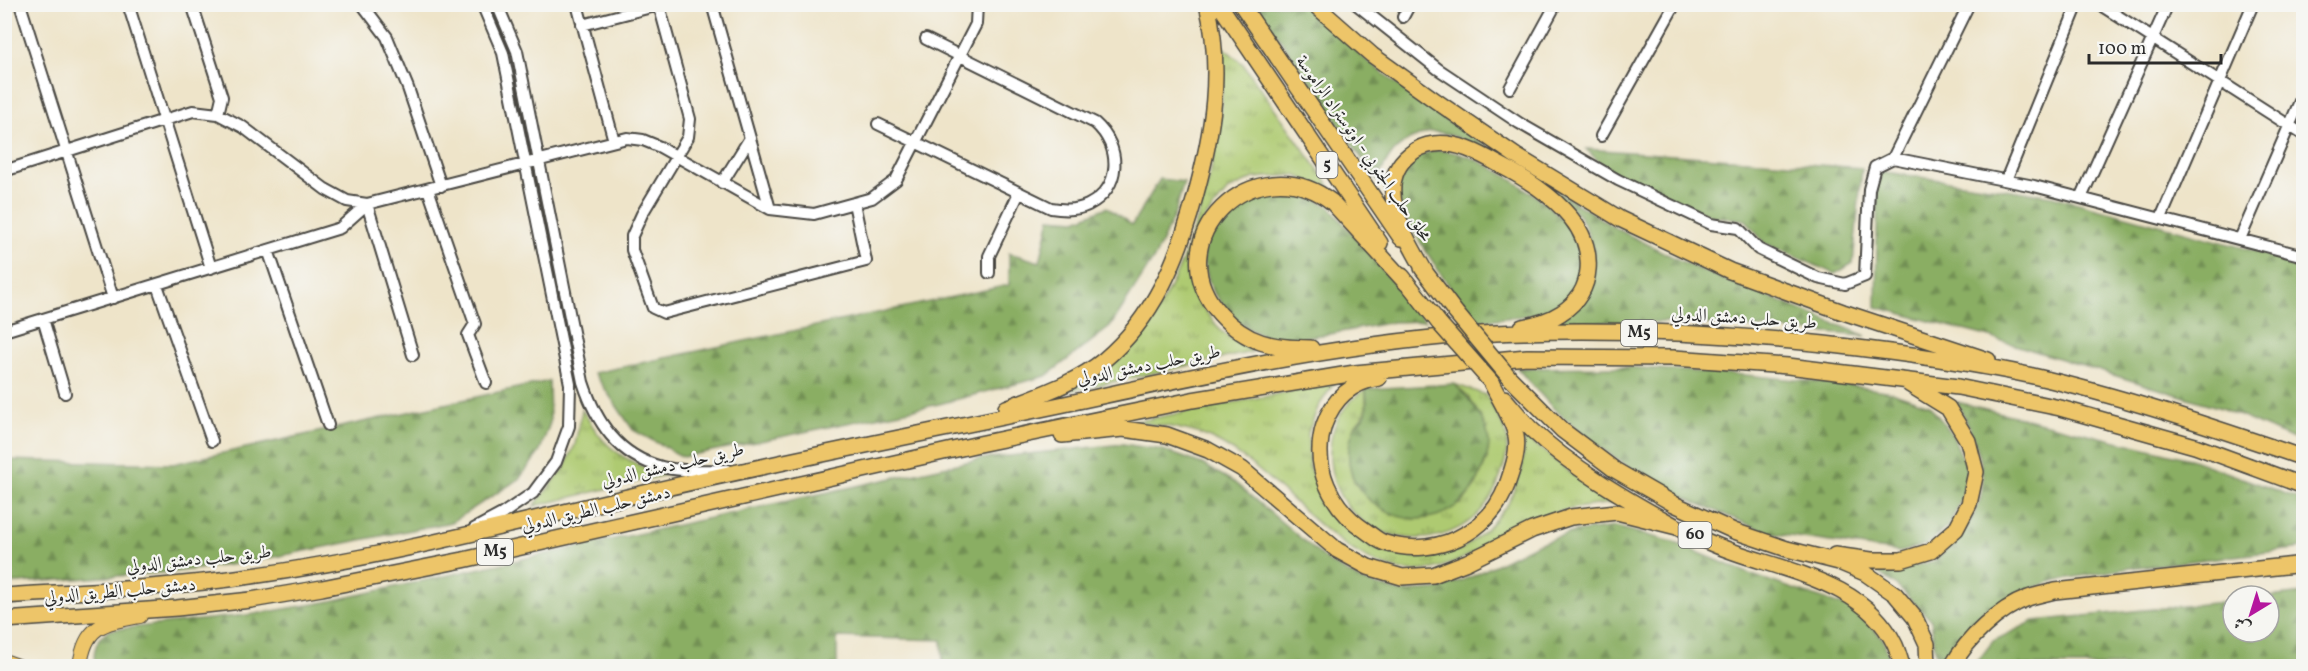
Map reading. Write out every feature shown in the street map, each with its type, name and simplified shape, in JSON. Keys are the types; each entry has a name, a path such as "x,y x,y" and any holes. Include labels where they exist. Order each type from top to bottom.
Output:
{"highway":[{"path":"968,423 1076,379 1102,361 1142,321 1158,295 1171,269 1188,222 1212,129 1216,75 1212,24 1207,4"},
{"name":"محلق حلب الجنوبي - اوتوستراد الراموسة","path":"1219,4 1407,284 1491,382"},
{"name":"محلق حلب الجنوبي - اوتوستراد الراموسة","path":"1241,4 1352,170 1427,275 1509,376 1562,430 1615,470 1674,504 1734,531 1787,549"},
{"path":"1314,4 1372,55 1436,101 1516,156 1620,219 1730,271 2036,377"},
{"path":"1427,275 1408,240 1392,193 1397,169 1414,151 1435,143 1460,147 1515,172 1548,196 1570,218 1586,245 1589,258 1586,284 1575,300 1556,316 1531,325 1494,333"},
{"path":"1365,347 1281,348 1255,341 1229,324 1205,295 1198,268 1201,246 1218,213 1235,196 1264,185 1279,184 1307,188 1322,194 1332,202 1407,284"},
{"name":"طريق حلب دمشق الدولي","path":"4,596 247,577 457,538 740,471 1142,387 1297,357 1494,333 1734,335 1933,357 2036,377 2187,418 2304,458"},
{"name":"M5","path":"979,444 1203,398 1355,373 1527,357 1674,358 1788,366 1958,387 2060,408 2195,446 2304,486"},
{"path":"1448,366 1366,380 1343,393 1328,413 1321,436 1320,465 1330,495 1352,522 1383,543 1419,548 1457,540 1481,525 1501,500 1514,465 1516,437 1491,382"},
{"path":"1787,549 1871,560 1901,560 1931,551 1956,528 1970,504 1976,472 1968,441 1948,408 1902,380"},
{"name":"60","path":"1491,382 1532,429 1574,463 1616,491 1677,527 1732,551 1820,580 1853,598 1878,620 1894,644 1902,666"},
{"path":"979,444 1123,429 1167,435 1208,450 1242,469 1337,550 1368,567 1402,576 1433,575 1467,562 1532,530 1571,517 1617,512 1677,527"},
{"name":"دمشق حلب الطريق الدولي","path":"4,620 177,608 263,598 439,564 979,444"},
{"path":"1787,549 1839,562 1865,573 1895,594 1915,618 1927,644 1928,666"},
{"path":"1952,666 1978,633 1999,615 2026,598 2055,591 2304,564"}],"main road":[{"path":"80,666 84,643 97,629 109,622 177,608"},
{"path":"4,660 18,666"}],"street":[{"path":"20,4 113,298"},
{"path":"128,4 211,268"},
{"path":"192,4 222,97 218,114"},
{"path":"362,4 387,37 408,88 441,186"},
{"path":"457,538 502,514 533,493 556,462 569,426 570,384 503,53 482,4"},
{"path":"497,4 517,51 586,391 594,414 612,439 636,458 663,468 740,471"},
{"path":"577,4 614,141"},
{"path":"712,4 770,209"},
{"path":"4,171 193,111 218,114 243,127 325,189 347,201 367,204 627,138 643,140 676,156 770,209 814,214 872,198 896,180 976,24 977,4"},
{"path":"1356,4 1438,69 1519,123 1628,185 1711,224 1738,228 1758,249 1818,278 1845,284 1865,276 1869,189 1875,167 1893,158 1969,4"},
{"path":"1403,17 1410,4"},
{"path":"1510,88 1556,4"},
{"path":"1601,136 1674,4"},
{"path":"2006,180 2078,4"},
{"path":"2099,4 2304,135"},
{"path":"2081,198 2168,4"},
{"path":"2161,218 2253,4"},
{"path":"582,25 659,5 690,119 688,137 632,236 632,250 644,290 653,308 664,313 866,261 854,203"},
{"path":"878,124 1051,208 1069,210 1088,205 1110,184 1115,167 1114,150 1099,126 926,39"},
{"path":"2240,239 2304,92"},
{"path":"722,183 750,138"},
{"path":"1893,158 2006,180 2304,256"},
{"path":"428,189 475,324 468,335 486,383"},
{"path":"989,273 989,255 1019,193"},
{"path":"4,331 340,228 367,204"},
{"path":"367,204 413,354"},
{"path":"268,250 328,425"},
{"path":"157,285 212,441"},
{"path":"43,320 65,393"},
{"path":"568,395 586,391"}],"green space":[{"path":"1257,5 1303,5 1365,59 1429,109 1615,228 1691,266 1866,336 1678,322 1561,322 1594,255 1584,224 1572,208 1556,194 1513,165 1467,141 1448,134 1433,132 1404,143 1388,159 1377,181"},
{"path":"1223,47 1243,64 1334,192 1295,175 1254,178 1228,190 1206,217 1196,234 1190,269 1197,300 1221,331 1252,352 1061,393 1105,367 1129,348 1147,326 1177,272 1190,241 1216,148 1222,103"},
{"path":"1586,149 1862,168 1853,263 1835,274 1764,243 1746,220 1712,216 1607,170"},
{"path":"1437,150 1474,159 1505,175 1537,197 1563,221 1577,241 1581,257 1580,277 1571,295 1559,305 1530,315 1473,320 1417,237 1400,203 1397,191 1401,176 1411,162 1421,155"},
{"path":"1878,171 2052,196 2303,264 2303,443 2221,408 1986,336 1876,307"},
{"path":"1160,179 1184,182 1175,213 1156,255 1110,327 1046,376 939,404 683,457 633,430 594,373 1009,285 1009,253 1040,262 1050,218 1076,220 1107,207 1132,225"},
{"path":"1271,192 1304,194 1329,206 1425,321 1393,322 1330,334 1279,340 1265,337 1238,323 1212,291 1203,261 1206,241 1226,214 1240,202"},
{"path":"1625,367 1847,385 1891,392 1929,405 1952,434 1967,469 1962,498 1949,525 1928,544 1900,552 1769,533 1692,501 1642,476 1594,443 1552,407 1517,368"},
{"path":"549,381 550,423 539,453 519,479 452,522 244,563 174,572 5,584 5,460 173,464"},
{"path":"1334,383 1318,407 1308,433 1309,466 1321,498 1348,527 1380,550 1419,558 1462,549 1486,530 1508,504 1522,470 1525,436 1583,483 1613,503 1549,514 1529,522 1453,563 1420,571 1403,570 1377,563 1353,550 1329,533 1261,472 1238,454 1214,440 1185,430 1134,422"},
{"path":"1454,384 1486,395 1501,423 1506,434 1507,445 1499,480 1482,509 1459,528 1431,537 1402,537 1374,528 1351,511 1336,485 1330,453 1332,433 1339,416 1350,402 1366,389 1366,412 1355,426 1354,482 1371,502 1393,515 1461,504 1476,485 1487,459 1469,398"},
{"path":"1454,384 1476,410 1488,434 1486,458 1473,488 1451,509 1438,516 1424,519 1394,514 1379,507 1364,495 1357,485 1349,463 1351,437 1356,425 1367,411 1366,389"},
{"path":"1957,402 2190,459 2303,500 2303,548 2130,568 2057,580 2019,592 1984,610 1937,666 1931,620 1897,586 1870,567 1908,566 1937,559 1969,524 1978,507 1982,490 1979,456 1974,438"},
{"path":"582,410 610,447 640,466 665,475 534,506 563,470 575,445"},
{"path":"1123,444 1163,450 1202,464 1234,482 1329,562 1362,581 1400,592 1436,590 1473,576 1537,544 1574,532 1616,527 1673,542 1752,575 1852,609 1883,639 1892,666 943,666 942,640 837,637 837,666 96,666 94,656 96,645 110,630 255,614 326,602 980,459"},
{"path":"2303,593 2303,666 1974,666 1993,641 2034,621 2221,602 2221,644 2281,644 2281,596"}]}
